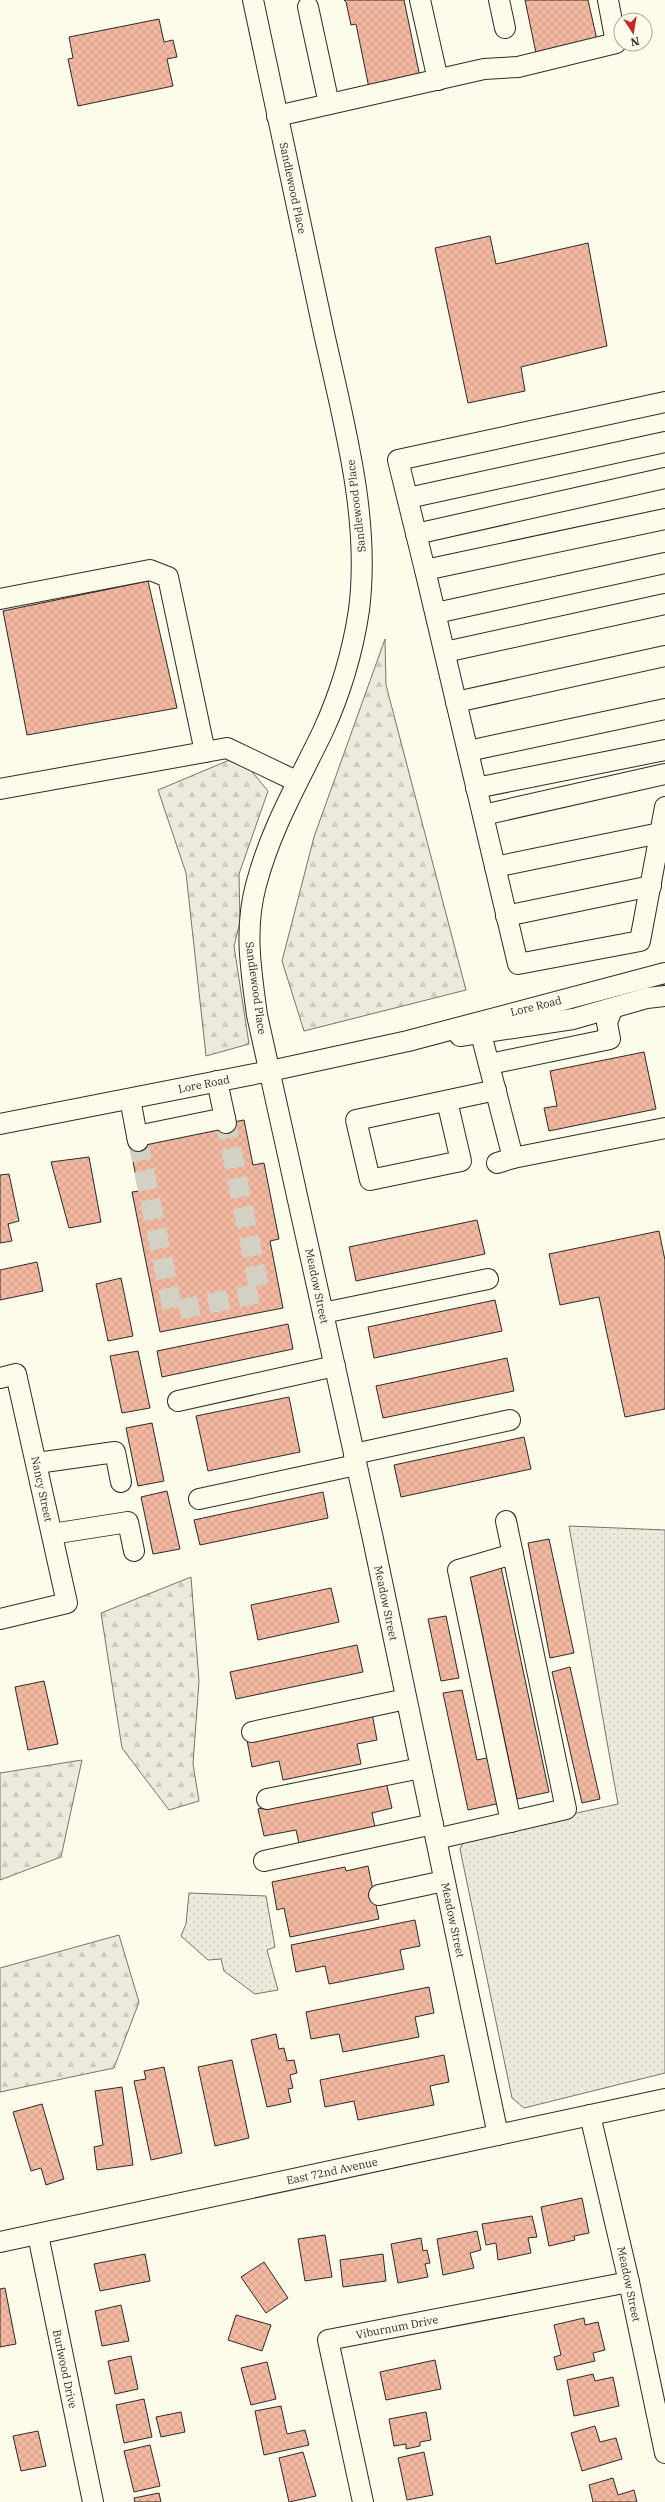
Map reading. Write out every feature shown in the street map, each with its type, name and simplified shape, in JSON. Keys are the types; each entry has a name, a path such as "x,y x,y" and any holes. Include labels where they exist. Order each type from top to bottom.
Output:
{"street":[{"name":"Sandlewood Place","path":"253,0 346,434 360,528 362,565 358,612 345,671 323,730 296,781 272,833 255,887 248,946 257,1015 270,1071"},
{"path":"420,0 438,80"},
{"path":"499,0 505,28"},
{"path":"277,116 484,69 518,66 616,43 608,0"},
{"path":"308,7 329,104"},
{"path":"665,402 398,460 436,613 518,964 640,941 665,807"},
{"path":"408,498 665,442"},
{"path":"416,534 665,478"},
{"path":"425,570 665,519"},
{"path":"436,613 665,563"},
{"path":"0,599 150,570 168,577 205,752"},
{"path":"445,652 665,604"},
{"path":"456,702 665,656"},
{"path":"468,751 665,709"},
{"path":"1,784 227,748 296,781"},
{"path":"476,788 665,750"},
{"path":"483,815 665,774"},
{"path":"495,867 660,833"},
{"path":"506,916 651,886"},
{"name":"Lore Road","path":"0,1124 217,1082 408,1041 665,973"},
{"name":"Lore Road","path":"408,1041 481,1034 561,1022 665,996"},
{"path":"490,1064 610,1039 607,1023 612,1009"},
{"path":"481,1034 496,1090 505,1161 665,1128"},
{"name":"Meadow Street","path":"270,1071 355,1459 498,2135"},
{"path":"130,1098 138,1138 226,1120 217,1082"},
{"path":"447,1101 461,1161 370,1180 356,1120 496,1090"},
{"path":"323,1313 488,1279"},
{"path":"178,1401 335,1366"},
{"name":"Nancy Street","path":"0,1619 67,1603 37,1463 8,1376"},
{"path":"199,1499 510,1420"},
{"path":"37,1463 115,1452 121,1482"},
{"path":"264,1862 434,1832 511,1822 566,1809 506,1521"},
{"path":"52,1534 128,1522 134,1551"},
{"path":"511,1822 458,1570 513,1554"},
{"path":"252,1732 406,1699"},
{"path":"267,1799 421,1768"},
{"path":"379,1895 444,1881"},
{"name":"East 72nd Avenue","path":"0,2242 665,2099"},
{"name":"Meadow Street","path":"590,2115 629,2282 665,2453"},
{"name":"Burlwood Drive","path":"38,2235 92,2502"},
{"name":"Viburnum Drive","path":"363,2502 328,2340 629,2282"}],"green space":[{"path":"385,639 386,685 466,990 304,1031 282,961 314,837"},
{"path":"239,756 268,791 239,874 240,922 234,946 249,1044 206,1056 186,873 158,790"},
{"path":"569,1526 665,1530 665,2073 524,2108 512,2098 460,1849 466,1837 618,1804"},
{"path":"191,1577 199,1681 193,1764 199,1801 169,1810 122,1748 101,1613"},
{"path":"82,1760 61,1857 0,1880 0,1773"},
{"path":"189,1893 266,1896 275,1947 267,1950 278,1990 255,1994 224,1971 221,1959 208,1960 181,1936 186,1924"},
{"path":"119,1935 139,2002 114,2068 0,2092 0,1968"}],"building":[{"path":"344,0 404,0 420,77 369,88 356,24 351,25 346,2"},
{"path":"525,0 588,0 597,40 536,53"},
{"path":"159,19 164,42 173,40 177,57 167,59 173,86 78,106 68,59 73,58 69,37"},
{"path":"490,236 496,264 588,243 607,346 521,367 525,391 468,403 435,248"},
{"path":"148,581 177,708 27,735 3,611"},
{"path":"644,1052 656,1109 549,1131 544,1108 557,1106 550,1071"},
{"path":"244,1120 253,1165 264,1163 279,1239 270,1241 283,1308 160,1332 132,1192 139,1191 129,1142"},
{"path":"89,1157 101,1222 69,1228 51,1162"},
{"path":"9,1174 19,1221 8,1224 12,1241 0,1243 0,1175"},
{"path":"477,1220 485,1254 356,1281 349,1247"},
{"path":"659,1231 665,1260 665,1409 625,1417 599,1297 560,1305 549,1254"},
{"path":"37,1262 43,1291 0,1300 0,1270"},
{"path":"121,1278 133,1336 108,1341 96,1284"},
{"path":"495,1300 502,1331 374,1358 368,1327"},
{"path":"288,1324 293,1349 162,1377 157,1351"},
{"path":"138,1351 150,1408 122,1413 110,1356"},
{"path":"507,1358 514,1391 383,1418 376,1386"},
{"path":"289,1397 300,1452 208,1471 196,1416"},
{"path":"152,1423 164,1481 138,1486 126,1428"},
{"path":"524,1437 531,1469 401,1497 394,1465"},
{"path":"167,1491 180,1549 153,1554 141,1497"},
{"path":"323,1492 328,1518 200,1545 194,1520"},
{"path":"549,1539 574,1653 550,1658 528,1543"},
{"path":"501,1567 549,1792 517,1799 469,1573"},
{"path":"331,1588 339,1622 258,1640 251,1605"},
{"path":"446,1616 459,1678 441,1681 428,1619"},
{"path":"357,1645 363,1672 236,1699 230,1672"},
{"path":"570,1667 600,1799 582,1803 552,1672"},
{"path":"44,1681 58,1744 28,1750 15,1687"},
{"path":"462,1690 477,1760 491,1757 501,1803 468,1810 443,1693"},
{"path":"372,1713 377,1740 357,1744 361,1764 283,1780 279,1761 252,1767 247,1740"},
{"path":"386,1782 392,1808 372,1813 376,1832 300,1848 296,1830 264,1836 258,1809"},
{"path":"368,1866 379,1919 290,1937 284,1908 277,1910 272,1882 345,1867 346,1871"},
{"path":"415,1920 420,1946 400,1950 404,1969 329,1984 325,1966 296,1972 291,1945"},
{"path":"429,1987 434,2013 415,2017 419,2037 343,2052 339,2034 311,2039 306,2012"},
{"path":"276,2034 279,2049 284,2048 287,2061 294,2060 297,2073 290,2075 293,2088 288,2089 291,2102 267,2107 251,2040"},
{"path":"444,2055 449,2082 430,2086 434,2105 358,2120 354,2101 325,2107 320,2080"},
{"path":"232,2060 249,2138 215,2146 198,2067"},
{"path":"164,2067 182,2153 151,2160 134,2081 146,2079 144,2071"},
{"path":"122,2087 133,2165 97,2170 94,2147 103,2145 95,2091"},
{"path":"42,2104 64,2179 46,2185 41,2168 31,2171 13,2112"},
{"path":"582,2198 589,2233 574,2236 575,2240 549,2246 541,2207"},
{"path":"532,2216 537,2237 528,2238 531,2253 498,2260 496,2243 486,2245 482,2224"},
{"path":"477,2231 481,2250 470,2253 474,2268 443,2275 437,2239"},
{"path":"325,2235 332,2277 305,2281 298,2239"},
{"path":"421,2238 423,2251 427,2250 430,2263 425,2264 428,2277 398,2283 391,2244"},
{"path":"145,2254 150,2281 100,2291 94,2264"},
{"path":"383,2254 386,2281 343,2287 340,2260"},
{"path":"264,2262 288,2298 266,2313 241,2277"},
{"path":"5,2288 16,2344 0,2347 0,2289"},
{"path":"121,2305 129,2341 102,2346 95,2311"},
{"path":"236,2315 271,2325 262,2351 228,2340"},
{"path":"584,2318 585,2325 598,2322 605,2350 593,2353 595,2361 557,2370 554,2357 561,2355 554,2325"},
{"path":"131,2356 138,2389 115,2394 108,2361"},
{"path":"435,2360 441,2389 386,2400 380,2372"},
{"path":"267,2362 276,2399 251,2405 241,2368"},
{"path":"593,2374 595,2381 613,2377 619,2406 574,2416 567,2380"},
{"path":"144,2399 152,2437 124,2443 116,2405"},
{"path":"281,2406 287,2434 305,2430 309,2445 264,2455 255,2411"},
{"path":"181,2412 185,2432 161,2437 156,2417"},
{"path":"426,2412 431,2440 420,2442 420,2446 406,2449 406,2444 394,2446 389,2419"},
{"path":"595,2426 600,2442 616,2438 622,2459 582,2471 571,2433"},
{"path":"38,2431 46,2466 21,2471 13,2436"},
{"path":"150,2445 160,2486 134,2492 124,2451"},
{"path":"303,2452 316,2496 289,2502 279,2458"},
{"path":"424,2452 433,2495 407,2500 398,2458"},
{"path":"613,2478 618,2495 634,2490 637,2502 593,2502 589,2485"},
{"path":"159,2493 161,2502 135,2502 134,2498"}],"tunnel":[{"path":"138,1141 173,1311 260,1293 226,1123"}]}
